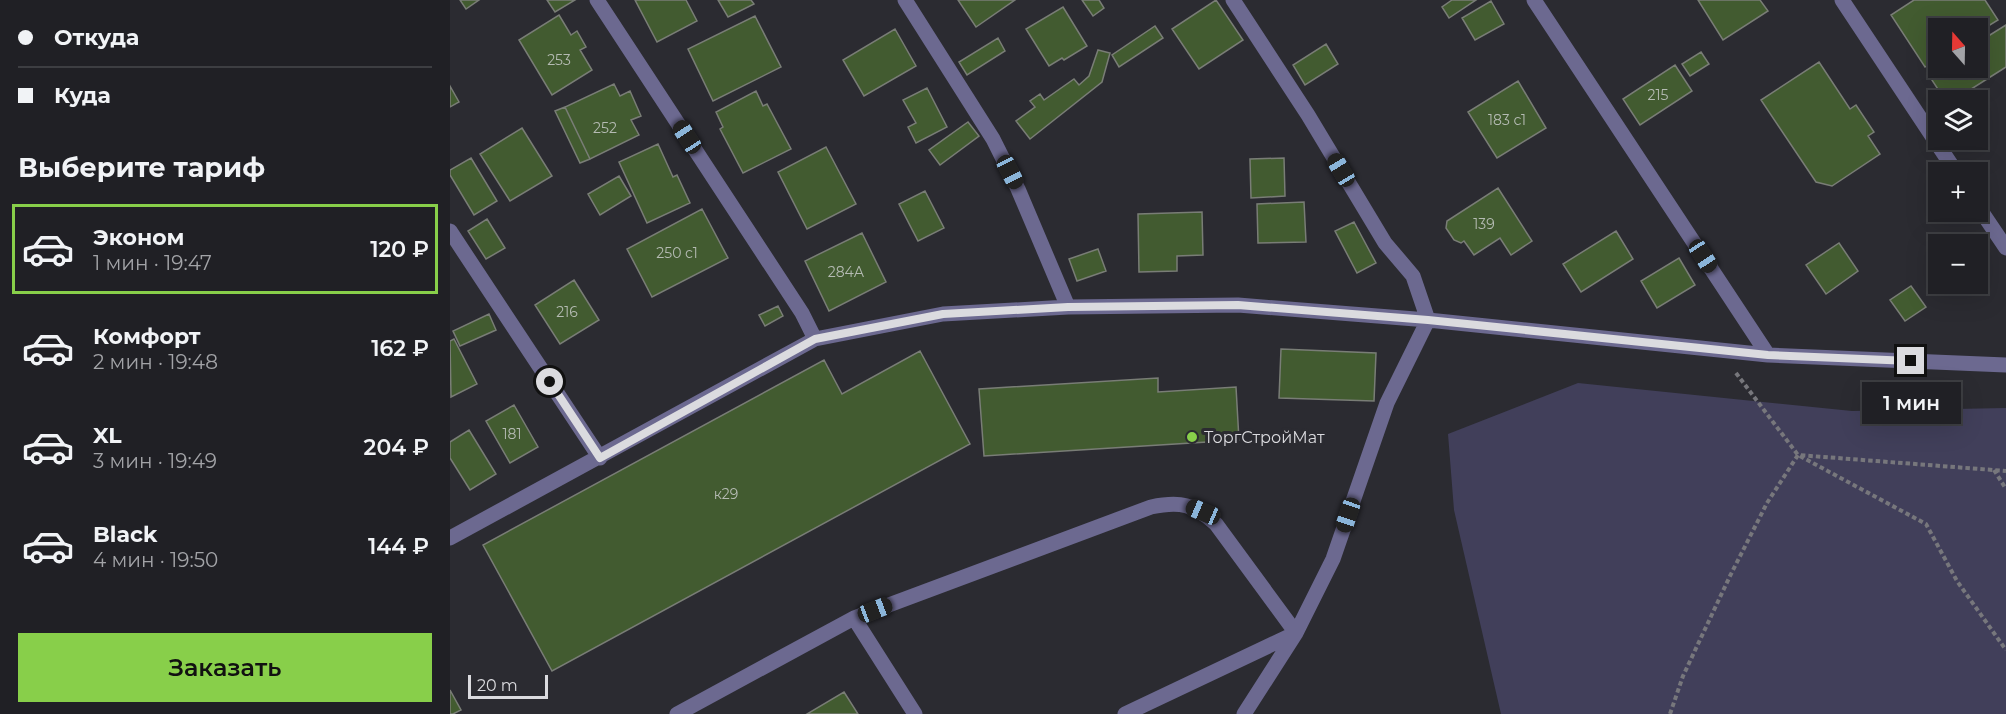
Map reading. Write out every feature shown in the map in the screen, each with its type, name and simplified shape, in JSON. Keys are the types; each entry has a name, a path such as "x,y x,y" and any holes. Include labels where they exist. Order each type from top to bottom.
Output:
{"lane":[{"path":"597,0 802,313 815,339"},
{"path":"905,0 993,139 1018,189 1068,307"},
{"path":"1233,0 1308,115 1385,243 1413,276 1428,320 1387,403 1333,559 1296,633 1244,714"},
{"path":"1534,0 1768,355"},
{"path":"1842,0 1949,162"},
{"path":"1988,221 2006,248"},
{"path":"450,231 600,458"},
{"path":"450,538 815,339 943,314 1068,307 1238,305 1428,320 1768,355 2006,365"},
{"path":"677,714 854,618 1151,507 1168,503 1186,505 1203,512 1216,524 1296,633"},
{"path":"854,618 915,714"},
{"path":"1125,714 1296,633"}],"path":[{"path":"1720,350 1798,455 1926,524 1956,581 2006,650"},
{"path":"1798,455 2006,471"},
{"path":"1670,714 1683,676 1730,576 1767,503 1798,455"},
{"path":"1994,470 2006,489"}],"shaded area":[{"path":"1578,383 1852,411 2006,408 2006,714 1501,714 1454,510 1448,434"}],"building":[{"path":"460,0 479,0 466,9"},
{"path":"547,0 575,0 555,12"},
{"path":"635,0 686,0 697,21 657,42"},
{"path":"718,0 751,0 754,4 728,17"},
{"path":"958,0 1015,0 976,27"},
{"path":"1082,0 1099,0 1104,8 1093,16"},
{"path":"1216,0 1243,40 1199,69 1172,29"},
{"path":"1452,0 1476,0 1449,18 1442,7"},
{"path":"1698,0 1760,0 1768,11 1723,40"},
{"path":"1914,0 1985,0 1998,20 1988,26 1988,18 1928,18 1928,65 1925,67 1891,15"},
{"path":"1491,1 1504,24 1475,40 1462,18"},
{"path":"1063,7 1087,46 1049,66 1026,29"},
{"path":"559,15 571,35 577,31 586,47 580,50 592,70 552,95 519,40"},
{"path":"755,16 781,67 713,101 688,49"},
{"path":"2006,25 2006,67 1970,90 1938,90 1931,78 1988,78 1988,36"},
{"path":"1155,26 1163,38 1119,67 1112,55"},
{"path":"895,29 916,66 864,96 843,60"},
{"path":"998,38 1005,51 967,75 959,62"},
{"path":"1326,44 1338,64 1305,85 1293,65"},
{"path":"1098,50 1110,53 1102,82 1030,139 1016,121 1035,107 1030,101 1040,94 1044,100 1074,79 1079,85 1089,76"},
{"path":"1701,52 1709,64 1690,76 1682,64"},
{"path":"1819,62 1850,109 1856,105 1874,132 1868,136 1880,154 1832,186 1816,182 1761,100"},
{"path":"1675,65 1692,91 1640,125 1623,99"},
{"path":"1518,81 1546,128 1497,158 1468,112"},
{"path":"614,84 620,96 630,91 641,116 631,120 639,135 590,159 565,107"},
{"path":"450,86 459,102 450,107"},
{"path":"927,88 947,127 916,143 908,127 916,123 903,100"},
{"path":"756,91 763,106 767,104 791,149 743,173 720,129 723,127 716,112"},
{"path":"565,107 590,159 580,163 555,111"},
{"path":"968,122 979,136 940,165 929,150"},
{"path":"522,128 552,176 510,201 480,154"},
{"path":"658,144 673,177 677,175 690,203 647,223 619,162"},
{"path":"826,147 856,204 807,229 778,172"},
{"path":"471,158 497,201 474,215 450,175 450,170"},
{"path":"1284,158 1285,196 1251,198 1250,159"},
{"path":"619,176 631,196 600,215 588,194"},
{"path":"1498,188 1532,241 1511,255 1500,238 1474,255 1464,241 1461,243 1454,240 1446,228 1447,221"},
{"path":"925,191 944,228 918,241 899,204"},
{"path":"1304,202 1306,242 1258,243 1257,204"},
{"path":"702,209 728,258 652,297 627,249"},
{"path":"1202,212 1203,255 1177,256 1177,271 1139,272 1138,214"},
{"path":"487,219 505,248 486,259 468,231"},
{"path":"1354,222 1376,263 1357,273 1335,231"},
{"path":"1616,231 1633,259 1581,292 1563,264"},
{"path":"862,233 886,282 829,311 805,261"},
{"path":"1839,243 1858,271 1826,294 1806,265"},
{"path":"1098,249 1106,271 1077,281 1069,259"},
{"path":"1679,258 1695,285 1657,308 1641,281"},
{"path":"574,280 599,320 560,344 535,305"},
{"path":"1911,286 1926,307 1905,321 1890,300"},
{"path":"778,306 783,316 765,326 759,315"},
{"path":"489,314 496,330 460,346 453,331"},
{"path":"454,339 477,384 451,397 450,341"},
{"path":"1281,349 1376,353 1374,401 1279,398"},
{"path":"920,351 970,444 552,671 483,545 824,360 842,394"},
{"path":"1158,378 1158,392 1236,387 1239,440 984,456 979,389"},
{"path":"514,405 538,447 510,463 486,421"},
{"path":"469,430 496,474 470,490 450,458 450,442"},
{"path":"450,690 461,710 453,714 450,714"},
{"path":"844,692 858,714 807,714"}],"place":[{"name":"ТоргСтройМат","path":"1192,437"}],"route":[{"path":"550,382 600,458 815,339 943,314 1068,307 1238,305 1428,320 1768,355 1911,361"}]}
